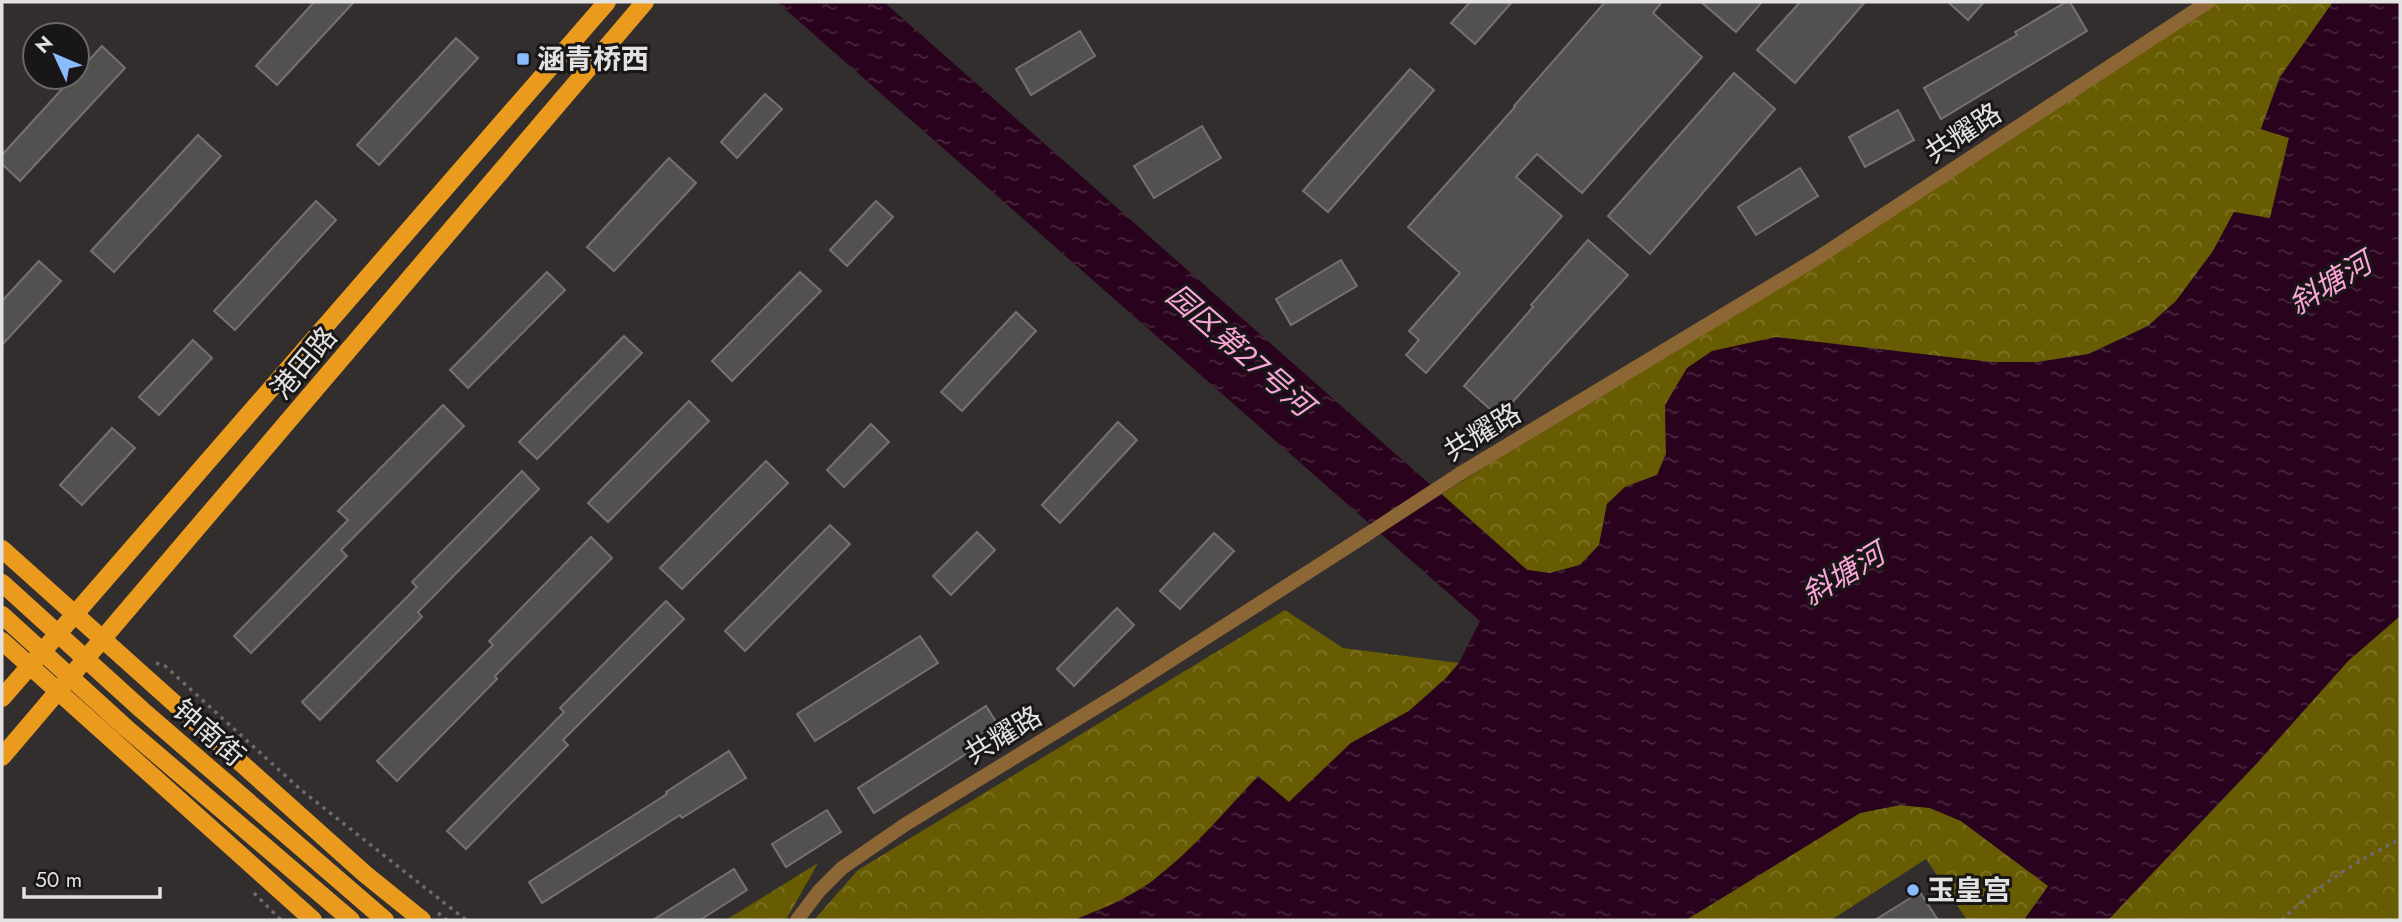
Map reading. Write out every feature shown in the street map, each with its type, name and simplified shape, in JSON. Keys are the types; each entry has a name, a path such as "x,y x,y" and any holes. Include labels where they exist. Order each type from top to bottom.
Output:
{"main road":[{"name":"港田路","path":"2,698 607,2"},
{"name":"港田路","path":"2,757 645,2"},
{"path":"2,549 365,874 422,920"},
{"name":"钟南街","path":"2,583 142,710 385,920"},
{"name":"钟南街","path":"2,615 125,727 351,920"},
{"path":"2,641 313,920"}],"street":[{"name":"共耀路","path":"797,920 819,891 842,868 906,824 1123,691 1461,473 1816,259 2208,2"}],"path":[{"path":"152,661 165,666 309,797 466,920"},
{"path":"2282,920 2325,886 2376,851 2400,839"}],"green space":[{"path":"2210,2 2333,2 2280,77 2261,129 2289,137 2270,219 2234,212 2213,251 2176,301 2148,326 2088,354 2038,362 1990,362 1880,349 1665,405 1666,454 1657,475 1625,487 1607,504 1599,545 1580,565 1550,573 1527,570 1442,494"},
{"path":"1285,610 1343,648 1459,663 1447,678 1409,711 1351,743 1289,802 1175,862 1150,883 1114,904 1074,920 814,920 858,870"},
{"path":"2400,616 2400,920 2108,920 2257,763 2348,661"},
{"path":"1900,805 1930,808 1961,821 2049,886 2024,920 1967,920 1926,859 1831,920 1686,920 1860,813"},
{"path":"818,863 786,920 726,920"}],"water":[{"path":"777,2 884,2 1527,570 1550,573 1580,565 1599,545 1607,504 1625,487 1657,475 1666,454 1665,405 1687,368 1712,351 1776,337 1990,362 2038,362 2089,354 2148,326 2176,301 2213,251 2234,212 2270,218 2289,138 2261,129 2280,77 2333,2 2400,2 2400,616 2348,661 2257,763 2108,920 2024,920 2048,886 1961,821 1930,808 1900,805 1860,813 1686,920 1074,920 1124,899 1151,882 1193,845 1258,776 1289,802 1351,743 1409,711 1446,678 1459,663 1480,621"}],"building":[{"path":"314,2 354,2 277,85 256,66"},
{"path":"1470,2 1512,2 1475,44 1451,23"},
{"path":"1605,2 1662,2 1653,13 1702,57 1582,193 1537,154 1516,177 1562,216 1426,373 1406,355 1419,340 1409,331 1460,273 1408,227"},
{"path":"1701,2 1762,2 1736,32"},
{"path":"1800,2 1865,2 1795,83 1757,50"},
{"path":"1948,2 1984,2 1968,20"},
{"path":"2070,2 2087,31 1941,119 1924,88 2017,35 2015,32"},
{"path":"1080,31 1095,56 1031,95 1016,69"},
{"path":"456,38 478,58 379,165 357,145"},
{"path":"102,46 125,68 20,181 2,164 2,155 60,91 91,91 91,58"},
{"path":"1410,69 1434,90 1328,212 1303,191"},
{"path":"1734,73 1775,109 1650,254 1608,216"},
{"path":"765,94 782,109 737,158 721,142"},
{"path":"1898,110 1914,140 1865,167 1849,137"},
{"path":"1202,126 1221,158 1154,198 1134,166"},
{"path":"198,135 221,156 114,272 91,251"},
{"path":"669,158 696,183 614,271 587,247"},
{"path":"1800,168 1818,196 1756,235 1738,207"},
{"path":"316,201 336,220 235,330 214,311"},
{"path":"876,201 893,217 847,266 830,250"},
{"path":"1588,240 1628,275 1499,417 1464,386"},
{"path":"1341,260 1357,286 1291,325 1276,299"},
{"path":"39,261 61,281 2,345 2,301"},
{"path":"547,272 565,290 468,388 450,370"},
{"path":"800,272 821,291 732,381 712,361"},
{"path":"1016,312 1036,331 962,411 941,392"},
{"path":"624,336 642,353 537,459 519,442"},
{"path":"193,340 212,358 159,415 139,397"},
{"path":"689,401 709,421 608,522 588,503"},
{"path":"443,405 464,426 341,550 347,556 251,653 234,636 348,520 338,511"},
{"path":"1118,422 1137,440 1060,523 1042,505"},
{"path":"871,424 889,442 844,487 827,470"},
{"path":"112,428 135,448 82,505 60,485"},
{"path":"766,461 788,483 682,589 660,568"},
{"path":"522,471 539,489 418,612 422,617 320,720 302,702 417,587 412,582"},
{"path":"830,525 850,544 745,651 725,631"},
{"path":"977,532 995,550 951,595 933,576"},
{"path":"1214,533 1234,551 1180,609 1160,591"},
{"path":"591,537 612,558 495,676 497,679 397,781 377,761 493,645 489,641"},
{"path":"666,601 684,619 563,740 568,745 466,849 447,831 564,712 560,708"},
{"path":"1117,608 1134,625 1074,686 1057,669"},
{"path":"920,636 938,663 815,741 797,714"},
{"path":"986,706 1002,731 874,813 858,788"},
{"path":"729,751 746,778 682,818 680,815 542,903 529,882"},
{"path":"827,810 841,832 786,867 772,844"},
{"path":"734,869 747,890 700,920 653,920"},
{"path":"1920,892 1938,920 1875,920"}],"place":[{"name":"涵青桥西","path":"523,59"},
{"name":"玉皇宫","path":"1913,890"}],"water label":[{"name":"斜塘河","path":"2330,283"},
{"name":"园区第27号河","path":"1240,350"},
{"name":"斜塘河","path":"1843,574"}]}
